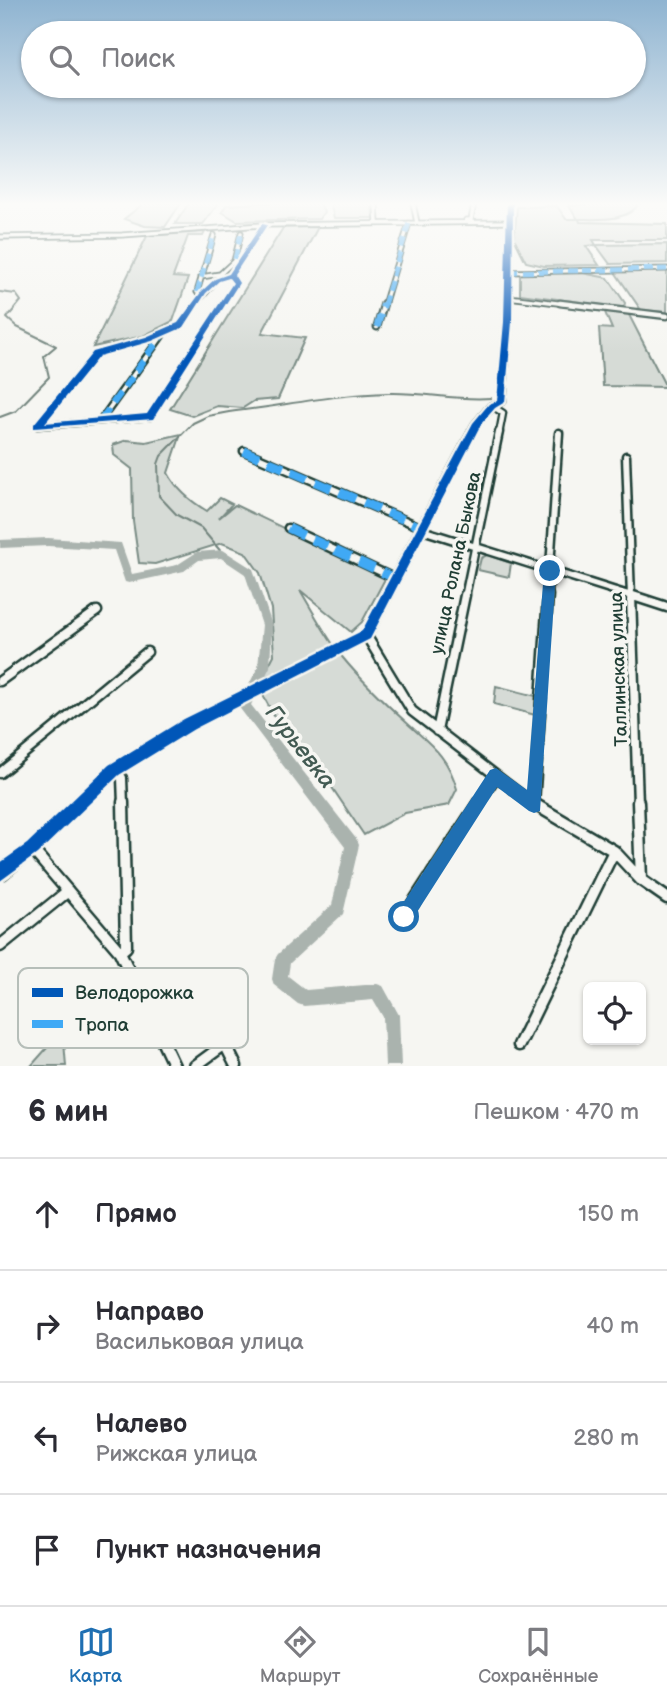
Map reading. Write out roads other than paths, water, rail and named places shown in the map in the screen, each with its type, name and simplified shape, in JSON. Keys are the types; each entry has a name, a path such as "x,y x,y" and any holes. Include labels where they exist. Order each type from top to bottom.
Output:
{"street":[{"path":"197,292 209,253"},
{"path":"201,277 214,277 225,272 237,262 239,253"},
{"path":"231,275 236,283 150,417 37,426 96,354 164,334 181,325 204,292 217,280 231,275 244,253"},
{"path":"377,327 400,253"},
{"path":"0,873 32,849 114,770 189,724 236,703 366,635 477,423 492,406 501,402 509,253"},
{"path":"508,272 667,269"},
{"path":"508,298 667,316"},
{"path":"101,420 164,334"},
{"name":"улица Ролана Быкова","path":"438,731 503,413 492,406"},
{"path":"534,805 559,433"},
{"path":"244,451 423,529 667,607"},
{"name":"Таллинская улица","path":"626,456 641,880"},
{"path":"288,528 396,579"},
{"path":"0,681 97,611"},
{"path":"366,635 412,711 534,805 614,851 641,880 667,898"},
{"path":"0,772 147,652"},
{"path":"404,917 496,776"},
{"path":"120,952 127,947 122,778"},
{"path":"32,849 120,952 128,968"},
{"path":"519,1045 614,851"},
{"path":"0,946 68,891"},
{"path":"165,1048 174,1066"},
{"path":"195,1066 220,1048"},
{"path":"227,1048 236,1066"}],"waterway":[{"path":"0,292 16,294 21,301 7,318 17,327 56,346 44,356 49,377 16,411 0,417"},
{"path":"223,554 201,528 177,515 159,496 158,464 161,456 193,423 208,416 229,412 369,394 491,398"},
{"name":"Гурьевка","path":"0,544 48,542 118,546 129,579 180,568 197,556 223,554 249,572 267,625 264,667 244,706 352,845 338,909 283,959 280,979 304,998 377,992 391,1015 393,1066"}]}
